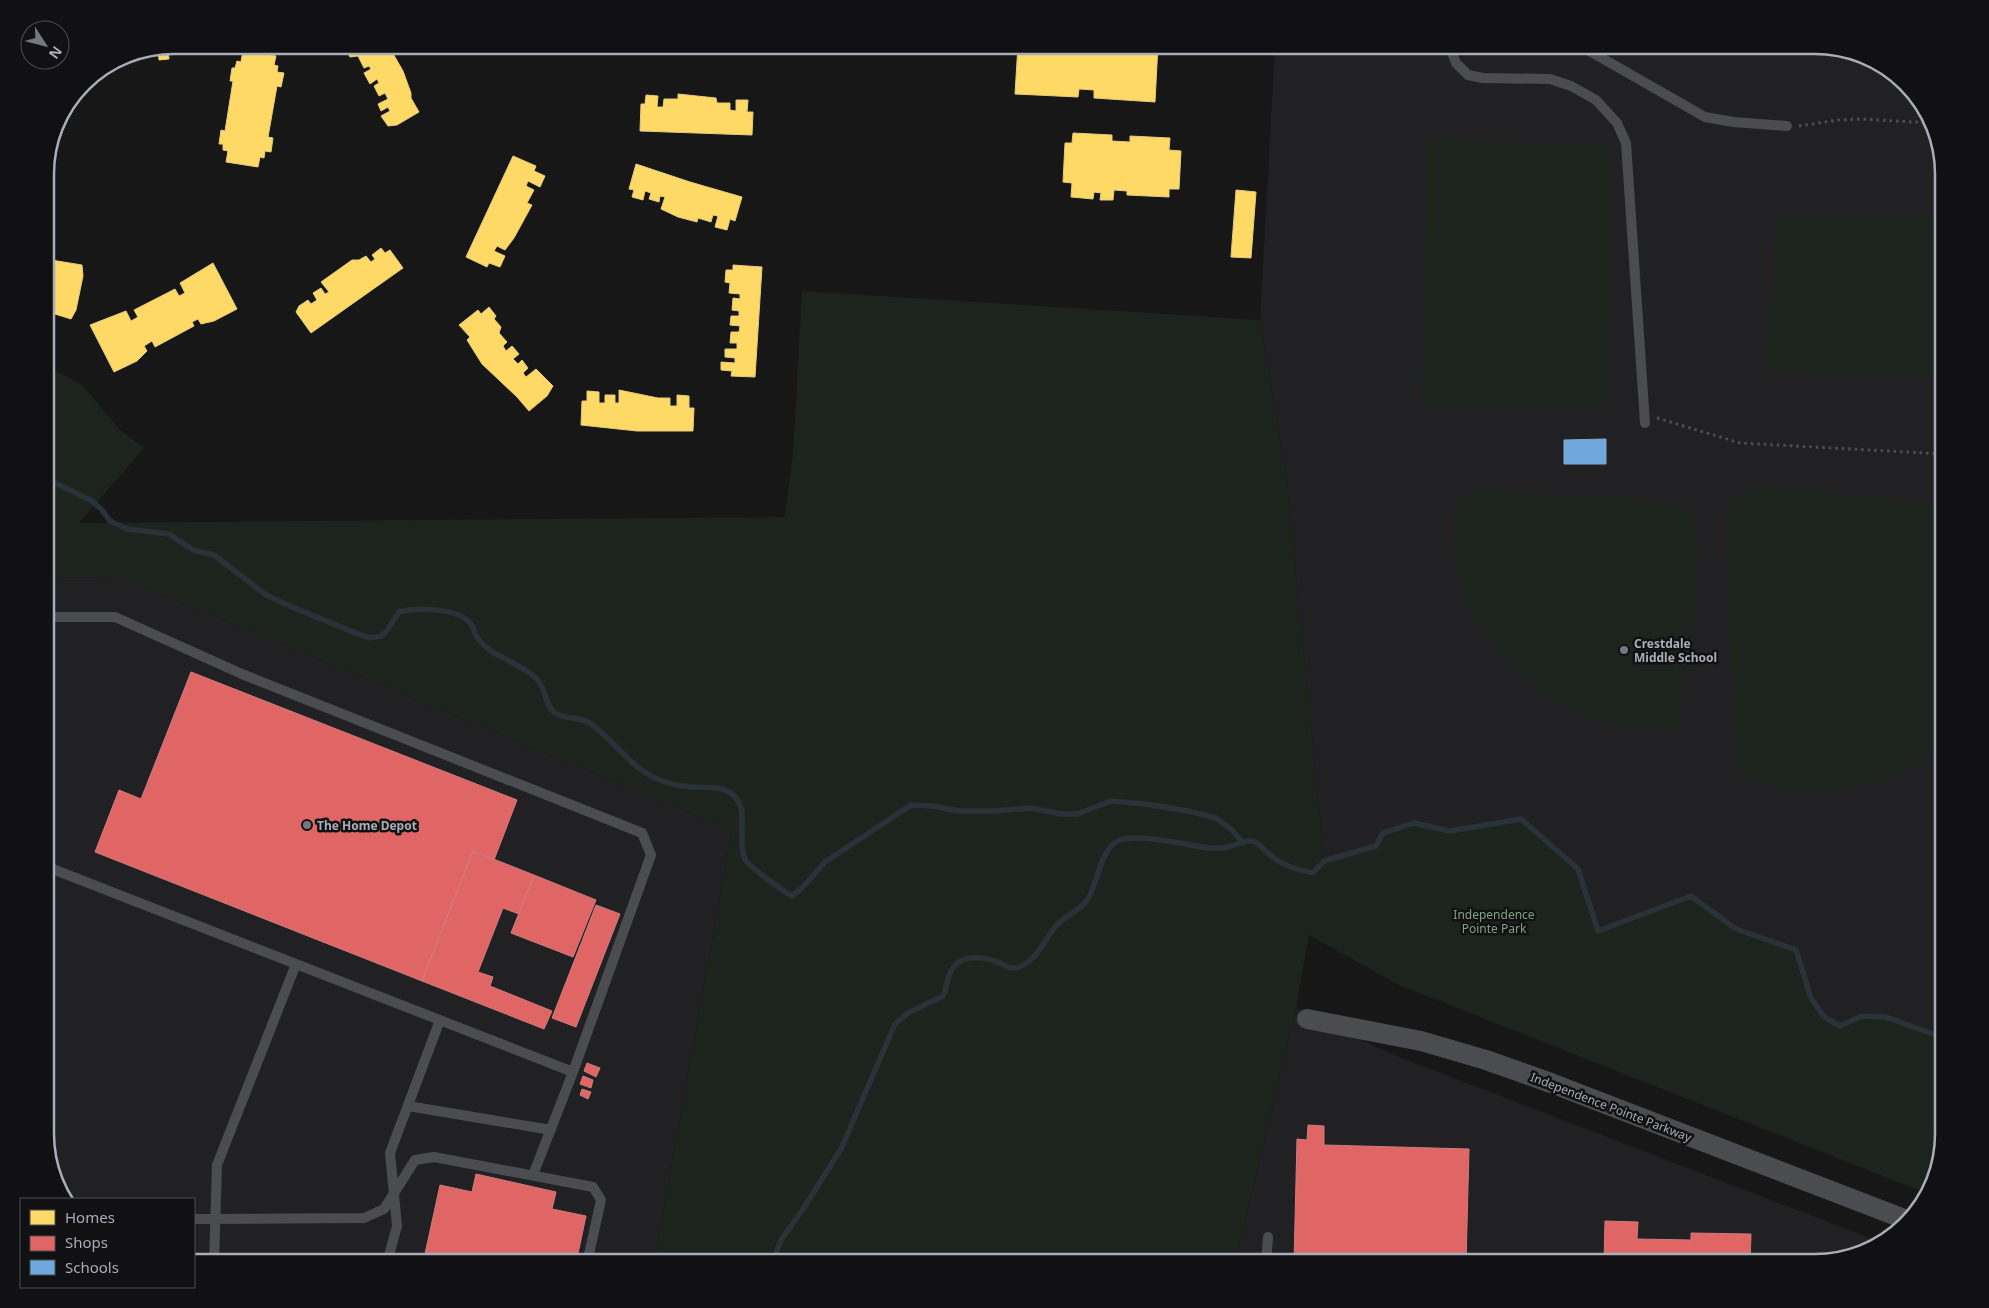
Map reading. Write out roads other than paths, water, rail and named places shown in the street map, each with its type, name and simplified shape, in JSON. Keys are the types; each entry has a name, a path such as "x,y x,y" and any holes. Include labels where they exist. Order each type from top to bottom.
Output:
{"street":[{"name":"Independence Pointe Parkway","path":"1307,1019 1422,1041 1486,1060 1901,1218"}],"lane":[{"path":"1452,54 1456,63 1468,75 1483,78 1550,79 1571,86 1596,100 1617,123 1626,143 1645,419"},
{"path":"1595,54 1705,117 1733,122 1788,126"},
{"path":"54,617 114,617 242,674 642,832 651,855 573,1072 533,1175"},
{"path":"54,870 573,1072"},
{"path":"214,1254 217,1165 296,964"},
{"path":"389,1254 397,1226 390,1153 440,1020"},
{"path":"408,1106 551,1130"},
{"path":"195,1219 364,1218 384,1209 414,1160 434,1156 593,1187 600,1200 589,1254"},
{"path":"1267,1254 1268,1237"}],"waterway":[{"path":"54,482 92,501 110,521 127,529 169,534 193,550 214,555 266,595 370,638 381,636 386,632 399,612 406,610 437,610 465,619 472,625 475,634 486,647 536,678 542,686 549,706 555,713 591,724 642,771 669,783 691,787 718,788 732,794 738,800 741,808 742,843 745,859 774,884 792,896 802,888 825,862 911,805 933,806 959,811 1032,808 1061,814 1077,814 1111,801 1145,804 1216,818 1232,830 1243,843"},
{"path":"776,1254 781,1240 841,1149 895,1024 908,1013 943,996 951,971 961,961 983,958 1016,968 1031,960 1059,923 1085,903 1091,893 1106,853 1116,842 1124,839 1162,840 1210,848 1225,848 1254,841 1284,864 1313,873 1324,861 1376,846 1383,833 1414,823 1450,831 1521,819 1578,869 1598,931 1691,896 1736,929 1796,950 1811,998 1824,1017 1840,1026 1862,1016 1886,1017 1935,1035"}],"place":[{"name":"Crestdale Middle School","path":"1624,650"},
{"name":"The Home Depot","path":"307,825"}],"park label":[{"name":"Independence Pointe Park","path":"1494,921"}]}
